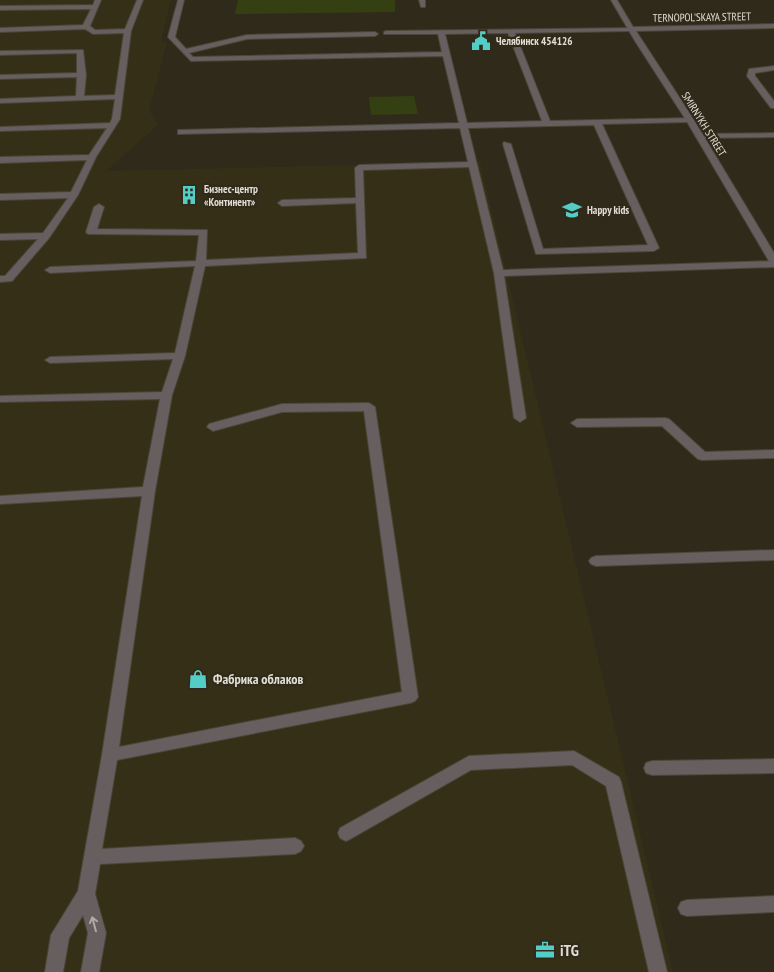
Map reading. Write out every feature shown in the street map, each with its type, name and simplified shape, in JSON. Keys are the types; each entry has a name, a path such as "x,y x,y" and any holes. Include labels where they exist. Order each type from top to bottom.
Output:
{"street":[{"path":"0,292 4,279 46,236 74,195 92,157 116,118 128,32 140,0"},
{"path":"181,0 171,37 191,60 446,54"},
{"name":"SMIRNYKH STREET","path":"614,0 690,120 774,263"},
{"path":"0,8 96,3 86,28 90,37"},
{"name":"TERNOPOL'SKAYA STREET","path":"386,33 774,26"},
{"path":"0,30 86,28"},
{"path":"511,31 547,124"},
{"path":"80,98 81,51 90,37 128,32"},
{"path":"441,32 498,273 520,418"},
{"path":"184,52 247,37 375,34"},
{"path":"0,53 81,51"},
{"path":"774,68 752,71 751,76 774,106"},
{"path":"0,77 82,74"},
{"path":"0,101 118,97"},
{"path":"181,132 690,120"},
{"path":"507,144 539,252 654,248 597,123"},
{"path":"0,128 112,125"},
{"path":"699,136 774,135"},
{"path":"0,160 92,157"},
{"path":"50,270 363,256 359,168 473,164"},
{"path":"0,196 74,195"},
{"path":"282,203 361,200"},
{"path":"54,972 60,935 86,894 110,756 149,491 166,395 180,356 201,263 204,232 91,232 99,207"},
{"path":"0,237 46,236"},
{"path":"498,273 774,263"},
{"path":"50,360 180,356"},
{"path":"0,399 166,395"},
{"path":"110,756 410,697 369,408 282,408 213,427"},
{"path":"577,423 665,422 702,456 774,454"},
{"path":"0,500 149,491"},
{"path":"596,561 774,555"},
{"path":"346,833 469,763 574,758 613,782 658,972"},
{"path":"652,768 774,766"},
{"path":"92,857 295,846"},
{"path":"86,894 97,933 90,972"},
{"path":"686,908 774,904"}],"shaded area":[{"path":"0,0 171,0 161,42 167,42 149,110 158,125 106,171 480,162 673,972 0,972"}],"green space":[{"path":"238,0 395,0 395,12 235,14"},
{"path":"414,96 418,114 371,115 369,97"}],"place":[{"name":"Челябинск 454126","path":"481,41"},
{"name":"Бизнес-центр «Континент»","path":"189,195"},
{"name":"Happy kids","path":"572,210"},
{"name":"Фабрика облаков","path":"198,679"},
{"name":"iTG","path":"545,950"}]}
